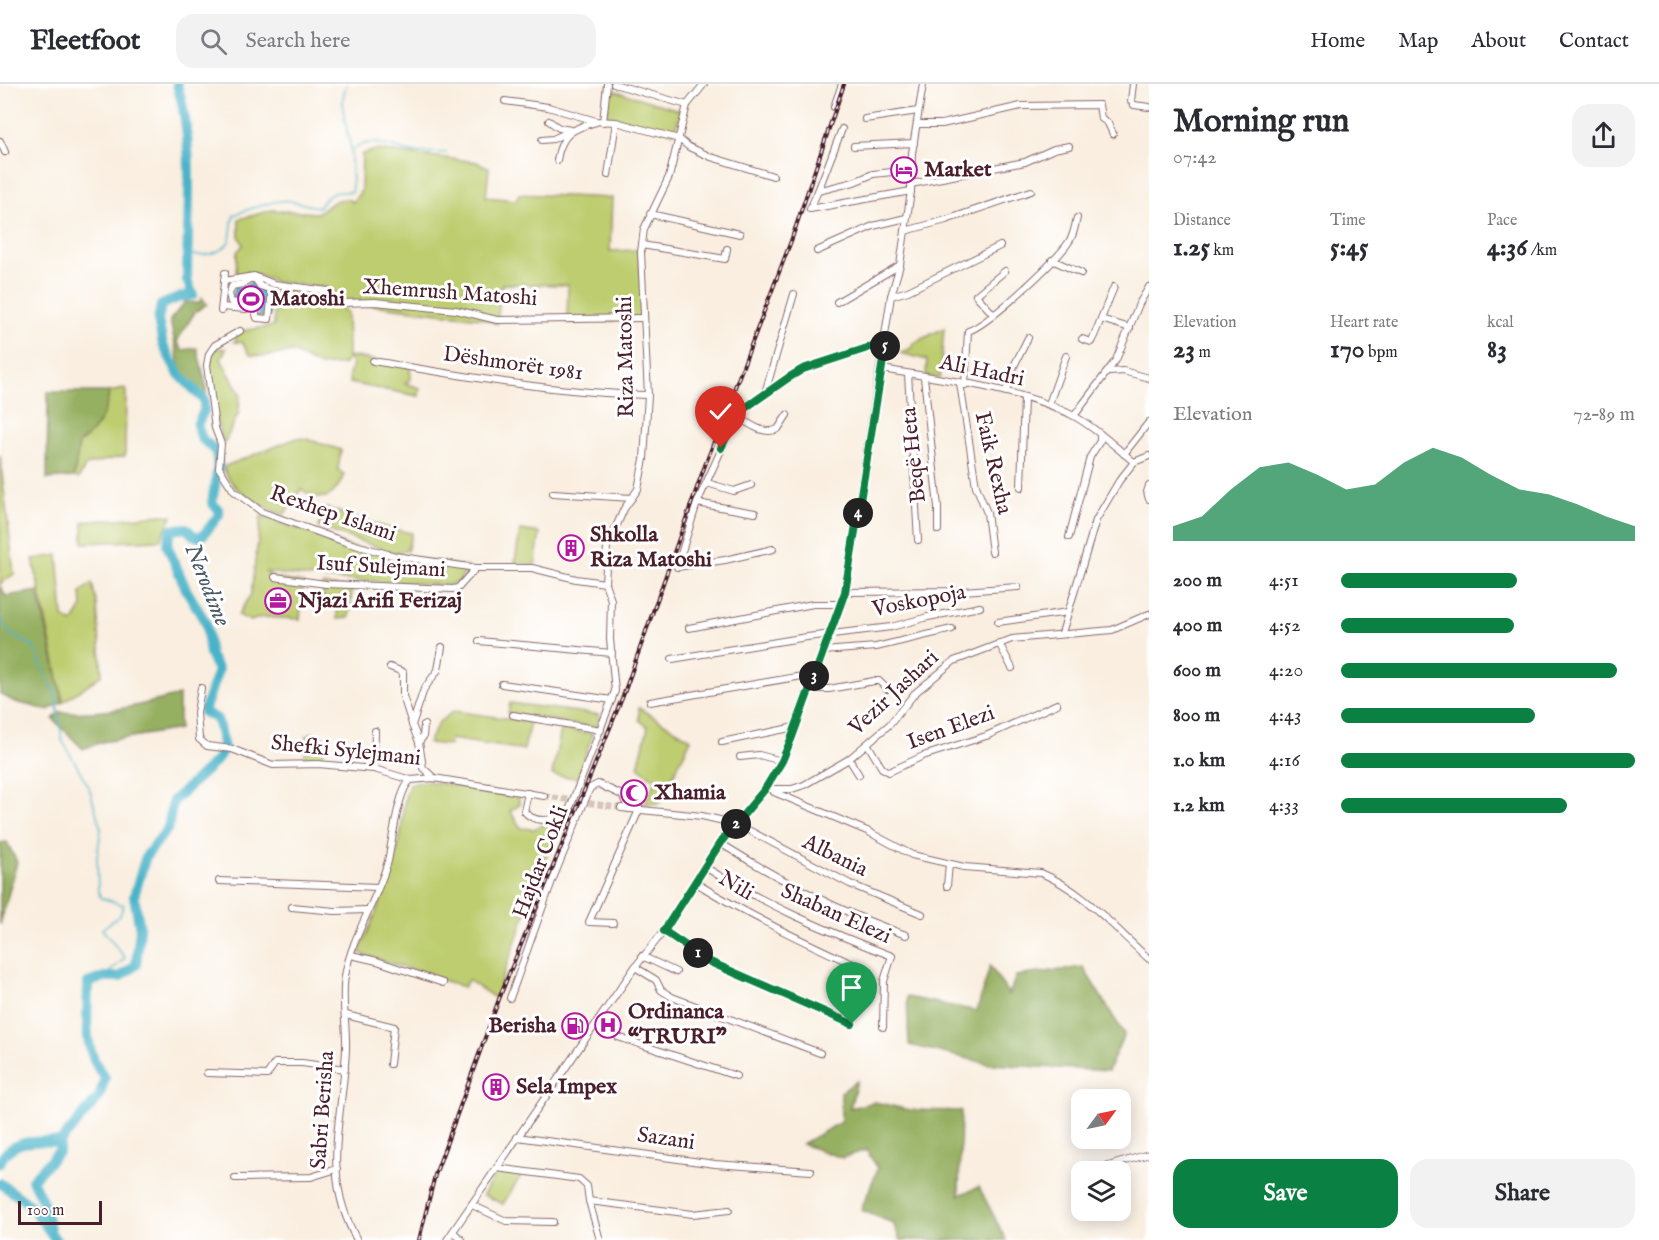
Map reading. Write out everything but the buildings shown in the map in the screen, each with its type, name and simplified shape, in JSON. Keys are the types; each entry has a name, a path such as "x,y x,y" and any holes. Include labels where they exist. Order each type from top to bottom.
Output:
{"street":[{"path":"600,122 607,84"},
{"path":"615,84 687,105"},
{"name":"Riza Matoshi","path":"528,793 524,811 532,818 542,820 568,813 615,691 611,600 605,583 607,547 624,509 638,489 644,459 648,395 642,245 650,214 669,177 687,105 704,84"},
{"path":"834,107 842,84"},
{"path":"462,1240 451,1236 634,967 664,931 720,843 765,789 782,761 845,592 886,342 891,296 900,265 923,84"},
{"path":"1133,84 1131,101 1134,105 1149,107"},
{"path":"505,101 548,107 600,122"},
{"path":"917,124 942,124 1021,106 1099,105 1101,118 1108,123 1113,134"},
{"path":"865,119 918,111"},
{"path":"549,121 559,128 572,130"},
{"path":"542,140 553,140 572,130 600,122 616,122 679,139 689,147 711,157 773,176"},
{"path":"608,175 616,122"},
{"path":"842,129 810,208 1025,162 1054,149 1069,146"},
{"path":"557,160 559,145 572,130"},
{"path":"0,141 4,152"},
{"path":"854,146 914,143"},
{"path":"818,191 854,182 873,174 911,170"},
{"path":"905,231 946,220 1031,191"},
{"path":"650,214 740,234"},
{"path":"817,251 873,226 906,218"},
{"path":"1005,271 976,295 993,314 1010,302 1071,240 1077,218"},
{"path":"642,245 725,259 727,249"},
{"path":"891,296 908,291 1000,246"},
{"path":"1052,260 1081,273"},
{"path":"837,302 900,265"},
{"path":"225,273 226,293 232,303 246,309"},
{"name":"Xhemrush Matoshi","path":"224,281 254,276 274,284 327,291 341,303 375,302 456,310 497,320 644,318"},
{"path":"251,279 260,286 271,289 269,319 257,318 255,306 246,309 222,309 226,293 232,286 243,285 251,279"},
{"path":"1082,339 1091,342 1114,287"},
{"path":"1074,416 1110,372 1149,288"},
{"path":"765,393 794,294"},
{"name":"Faik Rexha","path":"992,552 987,513 976,486 962,384 968,332 993,314"},
{"path":"1101,319 1130,328"},
{"path":"207,365 208,354 214,345 240,331"},
{"path":"1006,392 1012,370 1028,339"},
{"path":"772,549 725,560 677,567 697,503 736,416 765,393 803,369 886,342"},
{"path":"200,356 207,365"},
{"path":"1049,404 1066,356"},
{"name":"Dëshmorët 1981","path":"373,361 512,384 608,394 648,395"},
{"name":"Rexhep Islami","path":"207,365 215,428 221,444 219,468 234,491 262,512 368,549 476,568 532,568 576,579 605,583"},
{"name":"Ali Hadri","path":"881,369 1006,392 1049,404 1074,416 1134,462"},
{"path":"1110,372 1123,371 1149,378"},
{"path":"908,374 918,540"},
{"name":"Beqë Heta","path":"924,377 938,507 938,530"},
{"path":"1021,487 1024,397"},
{"path":"736,416 763,431 771,432 778,429 787,416"},
{"path":"1124,454 1149,422"},
{"path":"1069,537 1090,457 1100,441 1100,434"},
{"path":"1062,633 1096,520 1119,481 1134,462 1149,456"},
{"path":"707,483 734,491 751,485"},
{"path":"1149,486 1149,499"},
{"path":"553,493 632,498"},
{"path":"697,503 755,513"},
{"name":"Isuf Sulejmani","path":"275,577 326,584 453,589 458,588 476,568"},
{"path":"845,592 963,591 1018,587"},
{"path":"689,628 813,604 840,604"},
{"name":"Voskopoja","path":"672,659 891,627 980,607"},
{"path":"998,622 1068,612"},
{"name":"Vezir Jashari","path":"765,789 773,791 804,785 849,759 868,745 915,693 941,669 954,661 999,643 1030,635 1112,630 1149,614"},
{"path":"823,651 876,647 952,629"},
{"path":"479,640 612,653"},
{"path":"999,643 1012,668"},
{"path":"412,725 424,689 438,670 442,647"},
{"path":"390,667 403,672 403,696 419,742 422,765 420,778"},
{"path":"650,702 814,674"},
{"path":"809,689 829,690 873,681 879,681 887,689"},
{"path":"502,684 612,700"},
{"name":"Shefki Sylejmani","path":"201,688 199,739 207,746 232,749 273,765 318,764 374,770 411,780 434,778 544,796"},
{"name":"Isen Elezi","path":"868,745 882,768 889,772 923,756 986,736 1057,704"},
{"path":"513,716 601,730"},
{"path":"419,742 423,737 424,725"},
{"path":"722,742 795,727"},
{"path":"374,770 375,731"},
{"path":"740,757 759,755 782,761"},
{"name":"Vezir Jashari","path":"849,759 859,775"},
{"path":"422,765 434,778"},
{"name":"Sabri Berisha","path":"357,1240 342,1210 337,1169 338,1117 345,1070 345,977 367,910 387,864 402,791 411,780"},
{"name":"Hajdar Cokli","path":"510,998 552,881 590,789 598,784 614,790 625,797 629,809"},
{"path":"773,791 867,831 912,855 949,864 1041,873 1053,878 1104,917 1149,959"},
{"name":"Albania","path":"621,808 702,816 736,824 850,885 922,914"},
{"path":"613,923 589,922 639,810"},
{"path":"720,843 765,871 842,910 906,935"},
{"path":"947,886 949,864"},
{"name":"Shaban Elezi","path":"705,867 770,905 831,933 892,956 884,981 883,1027"},
{"path":"219,881 378,887"},
{"name":"Nili","path":"696,883 780,931 857,966"},
{"path":"292,907 335,911 367,910"},
{"path":"664,931 710,962 852,1024"},
{"path":"351,955 387,964 443,983"},
{"path":"642,956 676,972"},
{"path":"634,967 656,981 661,990 672,997 820,1053"},
{"path":"346,1015 394,1028 390,1064"},
{"path":"599,1020 615,1028 618,1037 736,1076"},
{"path":"207,1073 267,1075 275,1063 302,1063 345,1070"},
{"name":"Sazani","path":"517,1137 715,1164 811,1172"},
{"path":"1125,1161 1149,1154"},
{"path":"497,1168 579,1179 587,1186 600,1240"},
{"path":"236,1178 311,1177 337,1169"},
{"path":"589,1201 693,1215 729,1210"},
{"path":"472,1205 506,1221 553,1222"}],"green space":[{"path":"609,89 682,111 674,132 606,116"},
{"path":"376,150 477,162 489,168 486,197 516,200 519,194 612,198 610,251 639,250 643,320 567,322 568,285 502,284 497,324 481,318 345,302 328,288 276,282 253,273 236,275 237,252 243,245 239,236 239,219 272,210 317,213 337,200 347,199 353,202 361,191 362,154"},
{"path":"275,288 324,295 347,312 348,356 410,366 411,379 405,383 420,388 419,396 350,383 349,374 353,365 348,357 344,364 320,366 293,352 264,356 250,355 242,342 234,342 240,331 274,326"},
{"path":"202,298 207,304 195,312 177,341 182,350 197,348 206,385 206,397 180,369 170,320 185,302 199,303"},
{"path":"944,328 940,378 926,376 927,360 901,353 913,347 912,344"},
{"path":"217,348 226,349 221,359 240,394 239,412 224,444 211,391 209,369 210,360"},
{"path":"126,389 125,456 86,465 79,478 74,477 79,443 100,421 109,392"},
{"path":"48,392 109,392 100,421 79,443 74,477 47,479"},
{"path":"297,438 341,450 338,470 344,474 332,494 321,498 301,489 284,515 265,507 239,491 227,476 223,467"},
{"path":"0,455 14,574 0,584"},
{"path":"326,508 391,529 412,533 407,551 392,552 318,527"},
{"path":"172,516 160,540 83,543 83,522"},
{"path":"261,516 352,547 468,567 459,582 449,585 326,579 266,572 273,578 303,583 300,619 262,617 251,621 238,615 251,594"},
{"path":"520,530 540,533 535,565 515,562"},
{"path":"58,555 63,617 72,623 82,607 81,592 92,583 97,605 102,675 63,702 33,559"},
{"path":"322,585 352,588 349,618 337,619 337,599 323,598"},
{"path":"0,586 6,596 38,591 63,702 48,710 15,702 0,694"},
{"path":"179,695 179,729 102,742 83,749 53,719 60,712 105,711"},
{"path":"510,703 600,715 597,728 508,713"},
{"path":"639,708 691,739 660,803 644,804 656,780 638,767 648,727 639,720"},
{"path":"454,711 530,722 524,750 450,739 449,745 428,743 439,722"},
{"path":"561,729 593,734 577,778 552,775"},
{"path":"311,733 325,738 323,758 305,757 306,737"},
{"path":"426,781 518,796 520,805 510,811 521,828 533,829 560,819 495,998 468,980 464,987 359,953 392,868 400,839 409,784"},
{"path":"7,842 17,862 0,925 0,843"},
{"path":"990,966 1009,995 1016,976 1083,967 1124,1034 1108,1071 990,1064 909,1045 907,997 977,1011"},
{"path":"857,1081 850,1108 875,1102 909,1110 961,1111 959,1195 979,1187 1006,1240 900,1240 893,1223 861,1210 878,1168 866,1150 842,1158 802,1144 841,1122 841,1092"},
{"path":"497,1171 522,1174 503,1204 483,1195"}],"water":[{"name":"Matoshi","path":"252,281 269,289 270,316 261,317 257,314 257,305 232,301 235,286 244,287"}],"waterway":[{"name":"Nerodime","path":"0,1163 4,1155 17,1145 33,1142 60,1142 99,1097 105,1078 97,1067 89,1044 88,983 104,977 120,977 136,965 140,929 134,896 146,856 168,828 173,801 216,761 224,748 217,719 204,712 218,670 210,655 206,623 186,589 167,545 171,530 186,528 193,535 201,538 219,515 218,509 212,503 218,466 216,451 202,439 197,425 204,411 204,400 178,373 163,345 158,320 161,305 180,297 193,295 187,280 189,156 187,131 177,84"},
{"path":"347,84 343,108 351,150"},
{"path":"187,255 205,255 223,248 230,239 234,215 239,213 278,201 291,201 319,207 326,198 333,194 352,192 351,150 358,146 373,143 412,152 446,153"},
{"path":"0,616 10,634 33,646 56,697 62,740 89,787 101,829 97,857 98,891 101,898 124,905 120,915 102,929 125,958 104,977"},
{"path":"50,1229 44,1204 32,1180 59,1151 60,1142"},
{"name":"Nerodime","path":"0,1183 30,1205 56,1240"}],"tunnel":[{"path":"544,796 621,808"}],"railway":[{"path":"419,1240 435,1175 502,991 623,696 704,468 791,241 844,84"}],"place":[{"name":"Market","path":"904,170"},
{"name":"Matoshi","path":"251,299"},
{"name":"Shkolla Riza Matoshi","path":"571,548"},
{"name":"Njazi Arifi Ferizaj","path":"278,601"},
{"name":"Xhamia","path":"634,793"},
{"name":"Ordinanca “TRURI”","path":"608,1025"},
{"name":"Berisha","path":"575,1026"},
{"name":"Sela Impex","path":"496,1087"}],"route":[{"path":"721,448 738,413 788,378 803,369 886,342 845,592 792,737 782,761 762,794 720,843 664,931 710,962 852,1024"}]}
